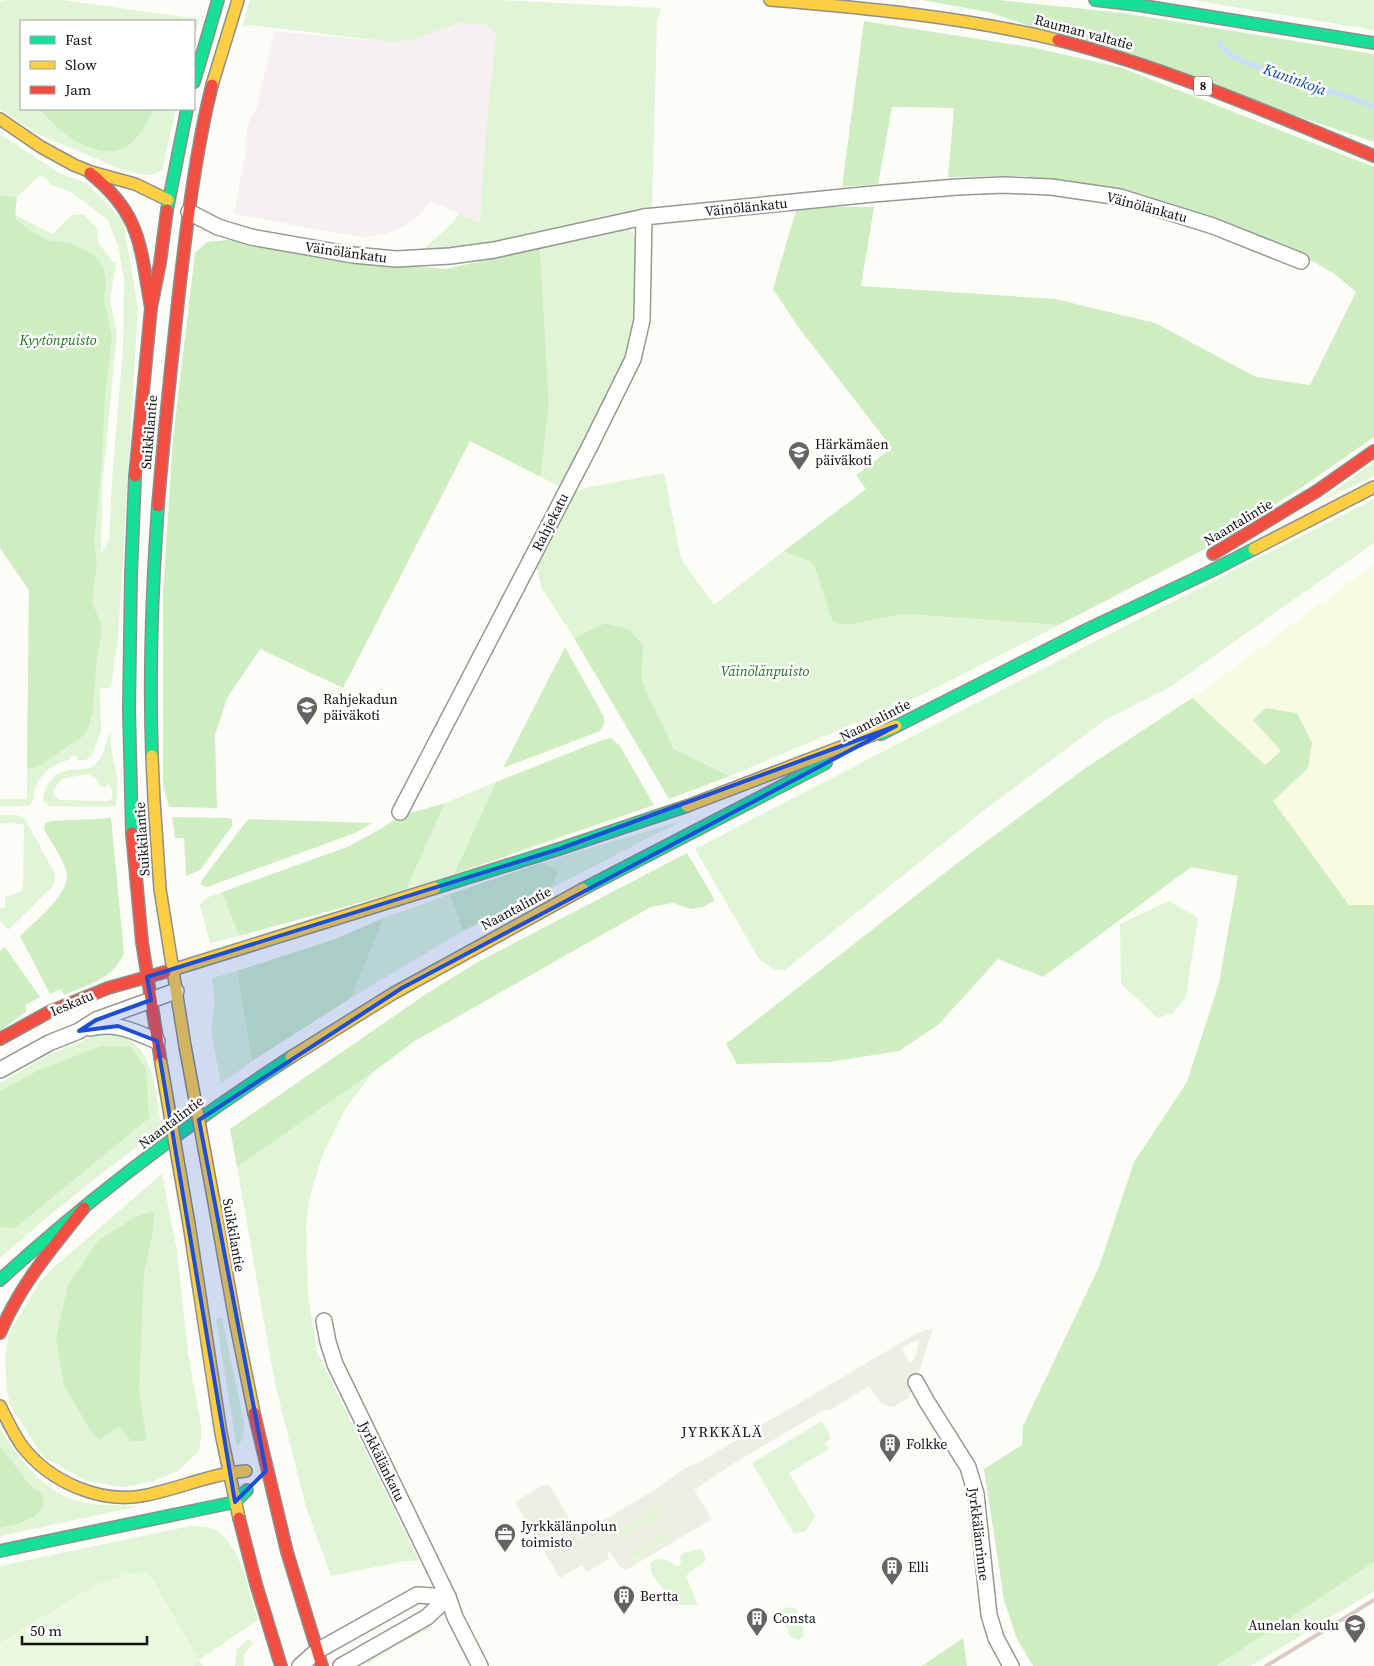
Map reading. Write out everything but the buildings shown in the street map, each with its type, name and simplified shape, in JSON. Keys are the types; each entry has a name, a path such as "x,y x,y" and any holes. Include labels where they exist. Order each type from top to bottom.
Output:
{"main road":[{"path":"195,79 218,0"},
{"name":"Suikkilantie","path":"238,0 226,35 207,106 189,212 164,419 152,609 153,780 164,919 260,1477 276,1513 322,1666"},
{"name":"Rauman valtatie","path":"770,0 842,6 959,20 1025,32 1077,45 1137,62 1199,84 1374,156"},
{"path":"1094,0 1138,5 1374,43"},
{"name":"Suikkilantie","path":"187,110 168,200 160,263 151,308 136,473 128,657 132,836 142,942 157,1041 230,1472 255,1577 281,1666"},
{"path":"0,119 32,142 56,156 87,170 148,189 189,212"},
{"path":"87,170 119,199 130,217 140,251 151,308"},
{"name":"Naantalintie","path":"1206,559 1308,496 1374,451"},
{"name":"Naantalintie","path":"0,1280 84,1208 259,1077 402,988 667,845 896,726 1088,628 1207,573 1374,487"},
{"name":"Naantalintie","path":"1088,628 1189,569"},
{"name":"Ieskatu","path":"0,1039 50,1012 108,988 172,970 585,840 674,810 896,726"},
{"path":"0,1333 5,1318 32,1272 84,1208"},
{"path":"0,1406 12,1432 32,1458 47,1471 80,1489 119,1497 144,1496 230,1472 260,1477"},
{"path":"0,1551 236,1502 260,1477"}],"street":[{"name":"Väinölänkatu","path":"189,212 218,227 251,237 353,255 396,259 450,256 494,250 644,217 957,187 1051,187 1120,196 1213,226 1301,260"},
{"name":"Rahjekatu","path":"400,812 590,446 633,359 642,320 644,217"},
{"name":"Ieskatu","path":"79,1031 96,1020 176,991"},
{"name":"Ieskatu","path":"0,1070 49,1043 79,1031 101,1026 128,1028 157,1041"},
{"name":"Jyrkkälänkatu","path":"324,1321 335,1364 448,1597 455,1618 480,1666"},
{"name":"Jyrkkälänrinne","path":"916,1382 926,1402 968,1467 976,1494 989,1615 996,1638 1011,1666"},
{"path":"300,1666 317,1651 417,1595 448,1597"},
{"path":"341,1666 427,1617 448,1597"}],"highlighted area":[{"path":"896,726 402,988 199,1120 266,1471 235,1502 157,1041 118,1026 79,1031 96,1020 151,1000 147,977 559,849"}],"shaded area":[{"path":"459,23 487,25 496,33 485,140 480,223 430,201 420,214 407,225 387,234 370,237 353,236 234,214 245,154 247,126 257,107 274,31 392,42 412,40"},
{"path":"933,1328 916,1382 907,1399 893,1407 881,1404 869,1386 830,1410 822,1411 736,1462 694,1490 712,1519 626,1570 621,1568 610,1552 607,1554 609,1559 587,1572 582,1565 560,1578 515,1502 543,1485 549,1485 576,1529 584,1532 659,1487 685,1468 698,1463 917,1333","holes":["917,1340 919,1341 914,1360 909,1362 902,1348","654,1510 657,1514 663,1510 665,1513 627,1533 628,1536 622,1539 618,1532","672,1531 674,1535 634,1559 630,1552 634,1549 637,1552 656,1541 655,1538 660,1534 662,1537"]}],"green space":[{"path":"62,0 199,19 195,35 195,20 20,20 20,110 40,110 56,125 84,146 99,151 114,151 153,110 176,110 162,170 152,175 142,175 121,169 35,133 0,109 0,1"},
{"path":"250,0 497,0 661,8 657,21 652,209 468,248 425,252 423,249 451,225 459,214 480,223 485,140 496,34 487,25 459,23 412,40 392,42 249,25 242,27"},
{"path":"922,0 998,0 1123,13 1374,54 1374,142 988,12"},
{"path":"1192,0 1374,0 1374,30"},
{"path":"864,21 1036,48 1122,68 1374,167 1374,437 1298,490 1207,548 1059,625 904,614 847,625 833,621 814,565 784,551 866,489 856,475 892,448 799,328 773,289 797,207 874,207 861,286 1055,299 1155,323 1256,377 1310,385 1356,292 1336,275 1316,263 1286,250 1120,190 1023,176 948,177 954,108 892,107 878,184 842,187"},
{"path":"40,110 153,110 141,132 128,145 114,151 99,151 84,146 54,124"},
{"name":"Kyytönpuisto","path":"0,134 59,173 86,183 123,220 138,308 118,640 111,688 100,688 101,731 91,757 85,760 77,760 77,756 71,755 69,760 52,767 39,780 32,802 28,806 0,806 0,799 27,799 29,590 0,548 0,207 52,234 72,215 84,214 97,229 98,243 110,260 116,263 110,300 117,333 102,489 101,554 109,541 123,347 124,278 118,246 108,220 71,192 51,185 47,179 40,175 17,197 0,195","holes":["98,616 101,638 97,659 93,711 89,726"]},
{"name":"Kyytönpuisto","path":"0,195 17,197 15,218 26,228 47,240 70,243 92,254 103,266 106,280 104,298 112,337 105,398 102,463 94,540 97,562 92,602 101,624 101,638 97,659 93,711 89,726 83,736 38,767 27,769 29,590 0,548"},
{"path":"625,227 631,230 637,246 635,324 631,342 621,367 560,487 541,477 549,403 540,248"},
{"path":"228,240 375,263 445,269 540,248 549,403 541,477 470,441 343,688 260,649 227,698 215,735 217,808 169,807 163,785 163,592 173,439 195,253 207,242"},
{"path":"1374,462 1374,476 1319,502"},
{"name":"Väinölänpuisto","path":"664,473 681,559 714,605 784,551 814,565 831,618 857,623 904,614 1059,625 924,694 730,776 674,749 642,682 643,646 605,623 574,638 541,587 536,564 571,493 590,487"},
{"path":"1374,499 1374,543 1170,687 1105,720 987,808 785,970 775,970 759,959 695,849"},
{"path":"1374,564 1374,905 1349,905 1273,801 1308,768 1254,720 1281,751 1265,765 1192,698"},
{"path":"605,623 629,629 643,646 642,682 674,749 730,776 669,799 574,638"},
{"path":"565,647 604,717 604,724 600,731 503,768"},
{"path":"1192,698 1265,765 1281,751 1253,720 1266,708 1297,713 1312,743 1308,768 1273,801 1349,905 1374,905 1374,1562 1217,1666 1033,1666 1017,1639 1004,1600 984,1469 1022,1445 1023,1426 1099,1267 1134,1162 1187,1082 1219,983 1238,876 1191,867 1043,977 998,959 939,1024 899,1051 830,1062 737,1064 726,1044 960,861 1084,769"},
{"path":"111,732 117,778 115,807 50,806 43,801 47,787 58,774 69,770 86,769 96,764 101,757","holes":["87,774 96,778 100,787 105,787 109,784 112,790 112,798 109,801 59,800 55,796 53,790 62,779"]},
{"path":"611,738 620,746 654,805 454,874 496,782"},
{"path":"496,782 454,874 406,890 445,803"},
{"path":"445,803 406,890 239,936 222,892 347,847 400,816"},
{"path":"0,815 17,815 25,819 55,874 54,884 51,888 8,930 0,921 0,908 5,907 5,897 23,891 24,824 0,823"},
{"path":"172,817 228,818 232,819 232,826 200,870 186,876 184,838 175,838"},
{"path":"111,818 124,953 113,969 99,980 64,995 61,989 50,994 20,936 51,906 59,896 67,878 66,870 59,854 44,829 45,823"},
{"path":"248,819 372,823 355,833 207,887 203,886 201,884 202,880"},
{"path":"681,821 550,889 556,874 541,863"},
{"path":"687,853 715,900 703,907 691,909 673,903 651,907 413,1042 372,1073 237,1167 230,1129 429,992 476,963"},
{"path":"541,863 555,869 557,874 550,889 463,931 450,894"},
{"path":"222,892 239,936 210,943 200,905 206,898"},
{"path":"450,894 463,931 351,998 384,918"},
{"path":"1169,901 1198,918 1186,997 1173,1013 1158,1018 1121,984 1120,924"},
{"path":"384,918 351,998 252,1061 237,971 335,939"},
{"path":"5,947 40,997 25,1005 27,1011 0,1031 0,951"},
{"path":"237,971 252,1061 221,1084 211,1030 215,1004 212,978"},
{"path":"103,1032 120,1036 133,1043 143,1054 154,1081 162,1128 80,1191 0,1258 0,1083 50,1054"},
{"path":"101,1046 131,1047 146,1069 149,1118 15,1228 0,1227 0,1091 37,1071"},
{"path":"372,1073 346,1108 324,1151 310,1195 306,1225 308,1295 317,1352 419,1561 405,1561 331,1576 306,1507 275,1384 237,1167"},
{"path":"162,1174 177,1251 188,1353 201,1426 201,1440 198,1452 179,1470 152,1482 123,1487 87,1481 43,1457 10,1405 5,1360 9,1333 40,1282 52,1269"},
{"path":"154,1211 153,1231 144,1273 139,1392 147,1441 131,1441 119,1426 99,1440 89,1428 64,1385 56,1339 68,1285 98,1241 135,1217"},
{"path":"222,1318 244,1423 243,1437 239,1445 236,1442 216,1319"},
{"path":"822,1421 830,1435 830,1440 825,1443 829,1449 789,1473 815,1516 806,1531 794,1534 752,1463"},
{"path":"0,1429 18,1455 38,1478 62,1495 77,1501 93,1504 140,1506 0,1536"},
{"path":"0,1446 29,1484 43,1495 43,1503 39,1512 30,1519 0,1528"},
{"path":"654,1510 663,1510 665,1513 627,1533 628,1536 622,1539 618,1532"},
{"path":"190,1526 213,1529 222,1534 230,1544 237,1555 258,1620 199,1660 148,1572 128,1574 96,1585 0,1643 0,1566"},
{"path":"672,1531 674,1535 634,1559 629,1552 634,1548 636,1552 656,1540 654,1538 660,1534"},
{"path":"700,1549 706,1560 686,1576 698,1605 674,1605 667,1602 662,1588 654,1578 651,1563 661,1559 677,1566 681,1564 680,1557 683,1553"},
{"path":"1374,1562 1374,1591 1251,1666 1217,1666"},
{"path":"148,1572 199,1660 192,1666 0,1666 0,1643 96,1585 127,1574"},
{"path":"788,1607 796,1609 802,1620 804,1636 798,1640 788,1634 788,1629 778,1617 781,1611"},
{"path":"430,1623 433,1626 431,1628 401,1643 369,1663 366,1662"},
{"path":"963,1638 967,1666 921,1666 925,1664"},
{"path":"249,1639 253,1643 244,1655 244,1666 235,1666 237,1649"},
{"path":"199,1660 203,1666 192,1666"}],"waterway":[{"name":"Kuninkoja","path":"1220,44 1231,56 1280,76 1355,99 1374,107"}],"railway":[{"path":"1266,1666 1374,1600"}],"traffic: fast":[{"path":"195,79 218,0"},
{"path":"1095,0 1138,5 1374,43"},
{"path":"167,210 187,110"},
{"path":"132,833 129,709 135,476"},
{"path":"152,756 152,631 158,506"},
{"path":"881,734 1088,629 1254,549"},
{"path":"583,889 826,763"},
{"path":"435,888 687,806"},
{"path":"0,1280 69,1220 141,1162 215,1108 291,1057"},
{"path":"0,1551 235,1502 247,1490"}],"traffic: slow":[{"path":"212,85 238,0"},
{"path":"770,0 951,19 1058,40"},
{"path":"0,119 41,147 74,165 91,172 135,184 168,200"},
{"path":"1254,549 1374,487"},
{"path":"687,806 896,726"},
{"path":"152,756 160,889 185,1046"},
{"path":"172,970 435,888"},
{"path":"291,1057 394,993 583,889"},
{"path":"185,1046 214,1202"},
{"path":"161,1063 189,1224"},
{"path":"214,1202 254,1413"},
{"path":"189,1224 221,1433 239,1518"},
{"path":"0,1406 22,1446 34,1459 62,1480 78,1488 95,1493 112,1497 147,1495 220,1475 246,1471"}],"traffic: jam":[{"path":"1058,40 1099,51 1178,78 1374,156"},
{"path":"158,506 186,233 197,159 212,85"},
{"path":"90,173 120,203 136,233 141,250 151,308"},
{"path":"135,476 151,308 160,263 167,210"},
{"path":"1213,554 1317,491 1374,451"},
{"path":"132,833 142,942 161,1063"},
{"path":"0,1039 49,1012 108,988 165,972"},
{"path":"0,1333 8,1315 27,1283 84,1208"},
{"path":"254,1413 287,1552 322,1666"},
{"path":"239,1518 256,1584 281,1666"}],"place":[{"name":"Härkämäen päiväkoti","path":"799,471"},
{"name":"Rahjekadun päiväkoti","path":"307,726"},
{"name":"Folkke","path":"890,1463"},
{"name":"Jyrkkälänpolun toimisto","path":"505,1553"},
{"name":"Elli","path":"892,1586"},
{"name":"Bertta","path":"624,1615"},
{"name":"Consta","path":"757,1637"},
{"name":"Aunelan koulu","path":"1355,1644"}],"district":[{"name":"JYRKKÄLÄ","path":"722,1431"}]}
